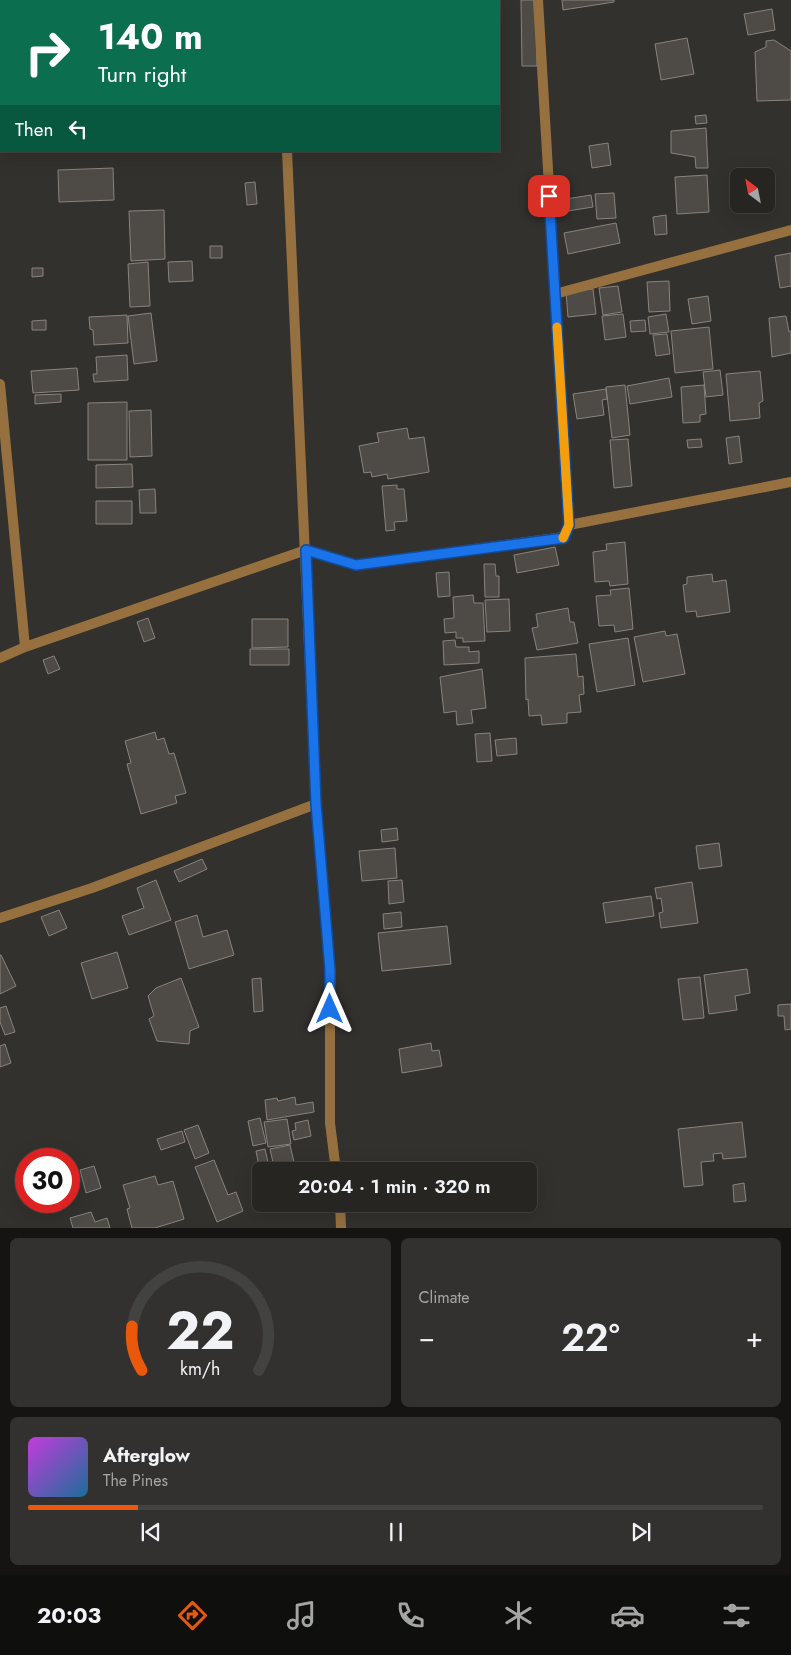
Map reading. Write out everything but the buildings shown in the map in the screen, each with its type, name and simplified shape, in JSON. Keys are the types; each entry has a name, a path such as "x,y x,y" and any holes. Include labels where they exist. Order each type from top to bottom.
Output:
{"street":[{"path":"0,658 24,647 306,550 356,565 564,538 569,525 538,0"},
{"path":"287,152 316,804 330,970 330,1123 335,1162"},
{"path":"555,294 791,230"},
{"path":"0,384 24,647"},
{"path":"569,525 791,482"},
{"path":"0,918 92,888 316,804"},
{"path":"340,1212 341,1228"}],"slow traffic":[{"path":"557,327 569,525 563,538"}],"route":[{"path":"330,1009 330,970 316,804 306,550 356,565 564,538 569,525 549,196"}]}
